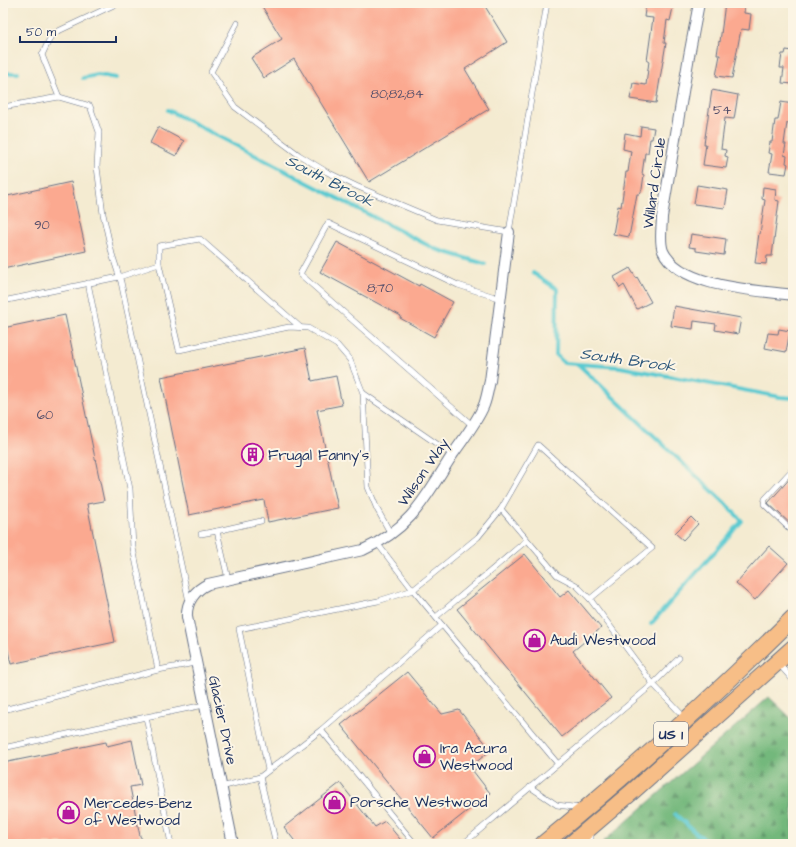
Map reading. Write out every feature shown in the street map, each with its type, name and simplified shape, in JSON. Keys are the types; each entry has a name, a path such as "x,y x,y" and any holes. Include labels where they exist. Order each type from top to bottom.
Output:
{"main road":[{"name":"US 1","path":"543,844 686,719 793,618"},
{"name":"US 1","path":"571,844 591,828 793,648"}],"street":[{"name":"Willard Circle","path":"699,3 662,217 661,242 663,251 671,261 685,272 699,279 714,284 793,295"},
{"name":"Wilson Way","path":"189,603 196,591 208,584 363,550 392,534 420,507 484,404 490,381 509,232"},
{"name":"Glacier Drive","path":"189,603 186,617 233,844"}],"lane":[{"path":"59,97 42,55 52,34 118,3"},
{"path":"237,23 212,72 235,107 300,155 327,172 356,186 437,220 509,232 547,3"},
{"path":"3,107 59,97 90,106 99,132 96,167 112,254 119,277 189,603"},
{"path":"472,425 300,274 328,223 458,285 501,299"},
{"path":"300,327 200,239 159,246 159,264 179,350 289,326 308,328 337,345 350,360 364,393 368,487 377,509 392,534"},
{"path":"3,301 119,277 159,264"},
{"path":"88,284 130,488 133,548 158,670"},
{"path":"364,393 453,455"},
{"path":"268,770 239,629 378,601 413,590 478,537 501,509 538,445 652,548 590,599"},
{"path":"793,469 765,498 764,504 793,532"},
{"path":"501,509 557,575 576,585 590,599 653,684 686,719"},
{"path":"201,534 262,521"},
{"path":"217,531 228,579"},
{"path":"436,617 527,540"},
{"path":"377,543 413,590 558,764"},
{"path":"221,787 260,778 268,770 320,730 442,625"},
{"path":"463,844 653,684 679,658"},
{"path":"777,662 793,680"},
{"path":"3,710 158,670 195,663"},
{"path":"3,748 204,705"},
{"path":"146,718 171,844"},
{"path":"320,730 415,844"},
{"path":"260,778 276,844"},
{"path":"530,787 557,805 586,808"},
{"path":"591,828 591,844"}],"green space":[{"path":"769,697 793,720 793,844 601,844"}],"building":[{"path":"260,3 483,3 507,42 465,69 489,109 369,182 294,59 264,78 251,58 282,39"},
{"path":"646,3 674,3 670,21 667,20 664,43 666,43 656,103 630,99 633,83 646,85 649,61 647,61 653,18 644,17"},
{"path":"725,3 745,3 744,13 751,14 749,30 741,29 732,78 716,76 720,55 717,55"},
{"path":"786,50 793,51 793,84 782,83 784,68 780,68 782,54 785,54"},
{"path":"712,90 738,95 734,119 725,118 721,149 726,150 725,156 728,157 726,168 703,165 706,144 704,144"},
{"path":"781,102 793,104 792,124 787,123 784,144 786,144 784,155 787,156 786,163 788,164 786,174 769,172 772,154 768,153 770,142 772,142 775,120 778,120"},
{"path":"641,126 654,128 652,139 650,139 648,153 645,153 642,174 644,175 642,189 640,194 637,194 629,237 613,234 618,206 621,207 626,172 628,172 631,151 623,149 625,133 640,136"},
{"path":"158,127 184,141 176,156 150,143"},
{"path":"71,182 86,251 3,269 3,197"},
{"path":"697,185 728,190 725,208 694,204"},
{"path":"763,187 776,189 775,200 779,201 772,256 767,256 766,264 755,263 765,200 762,199"},
{"path":"691,234 726,239 724,255 696,251 696,248 689,247"},
{"path":"337,242 419,286 420,284 453,302 434,337 400,318 401,316 320,272"},
{"path":"630,268 636,278 637,277 651,302 637,309 624,285 620,288 614,277"},
{"path":"674,306 741,318 738,334 715,330 716,324 694,321 693,329 671,326"},
{"path":"65,315 104,501 87,504 115,642 11,664 3,628 3,328"},
{"path":"779,329 790,331 786,352 765,348 768,333 778,334"},
{"name":"Frugal Fanny's","path":"305,348 312,381 336,376 342,405 317,410 338,508 268,522 264,500 189,515 161,377"},
{"path":"793,475 793,526 768,503"},
{"path":"691,517 698,524 683,540 675,533"},
{"path":"769,546 788,563 755,600 736,583"},
{"name":"Audi Westwood","path":"525,554 560,597 569,590 601,628 573,651 611,698 562,737 457,609"},
{"name":"Ira Acura Westwood","path":"407,672 442,714 459,710 491,750 474,764 477,768 473,771 490,793 433,838 341,725"},
{"name":"Mercedes-Benz of Westwood","path":"132,740 141,785 130,787 140,836 145,844 3,844 3,763 106,742 107,746"},
{"name":"Porsche Westwood","path":"340,783 375,827 385,821 404,844 297,844 284,827"}],"waterway":[{"name":"South Brook","path":"3,73 18,73"},
{"name":"South Brook","path":"83,78 98,75 116,78"},
{"name":"South Brook","path":"168,110 435,249 485,264"},
{"name":"South Brook","path":"533,273 557,289 556,355 564,363 620,367 780,397 793,398"},
{"path":"578,364 725,503 742,521 651,624"},
{"path":"675,814 697,834 713,844"}],"place":[{"name":"Frugal Fanny's","path":"252,455"},
{"name":"Audi Westwood","path":"535,640"},
{"name":"Ira Acura Westwood","path":"425,757"},
{"name":"Porsche Westwood","path":"335,802"},
{"name":"Mercedes-Benz of Westwood","path":"69,812"}]}
